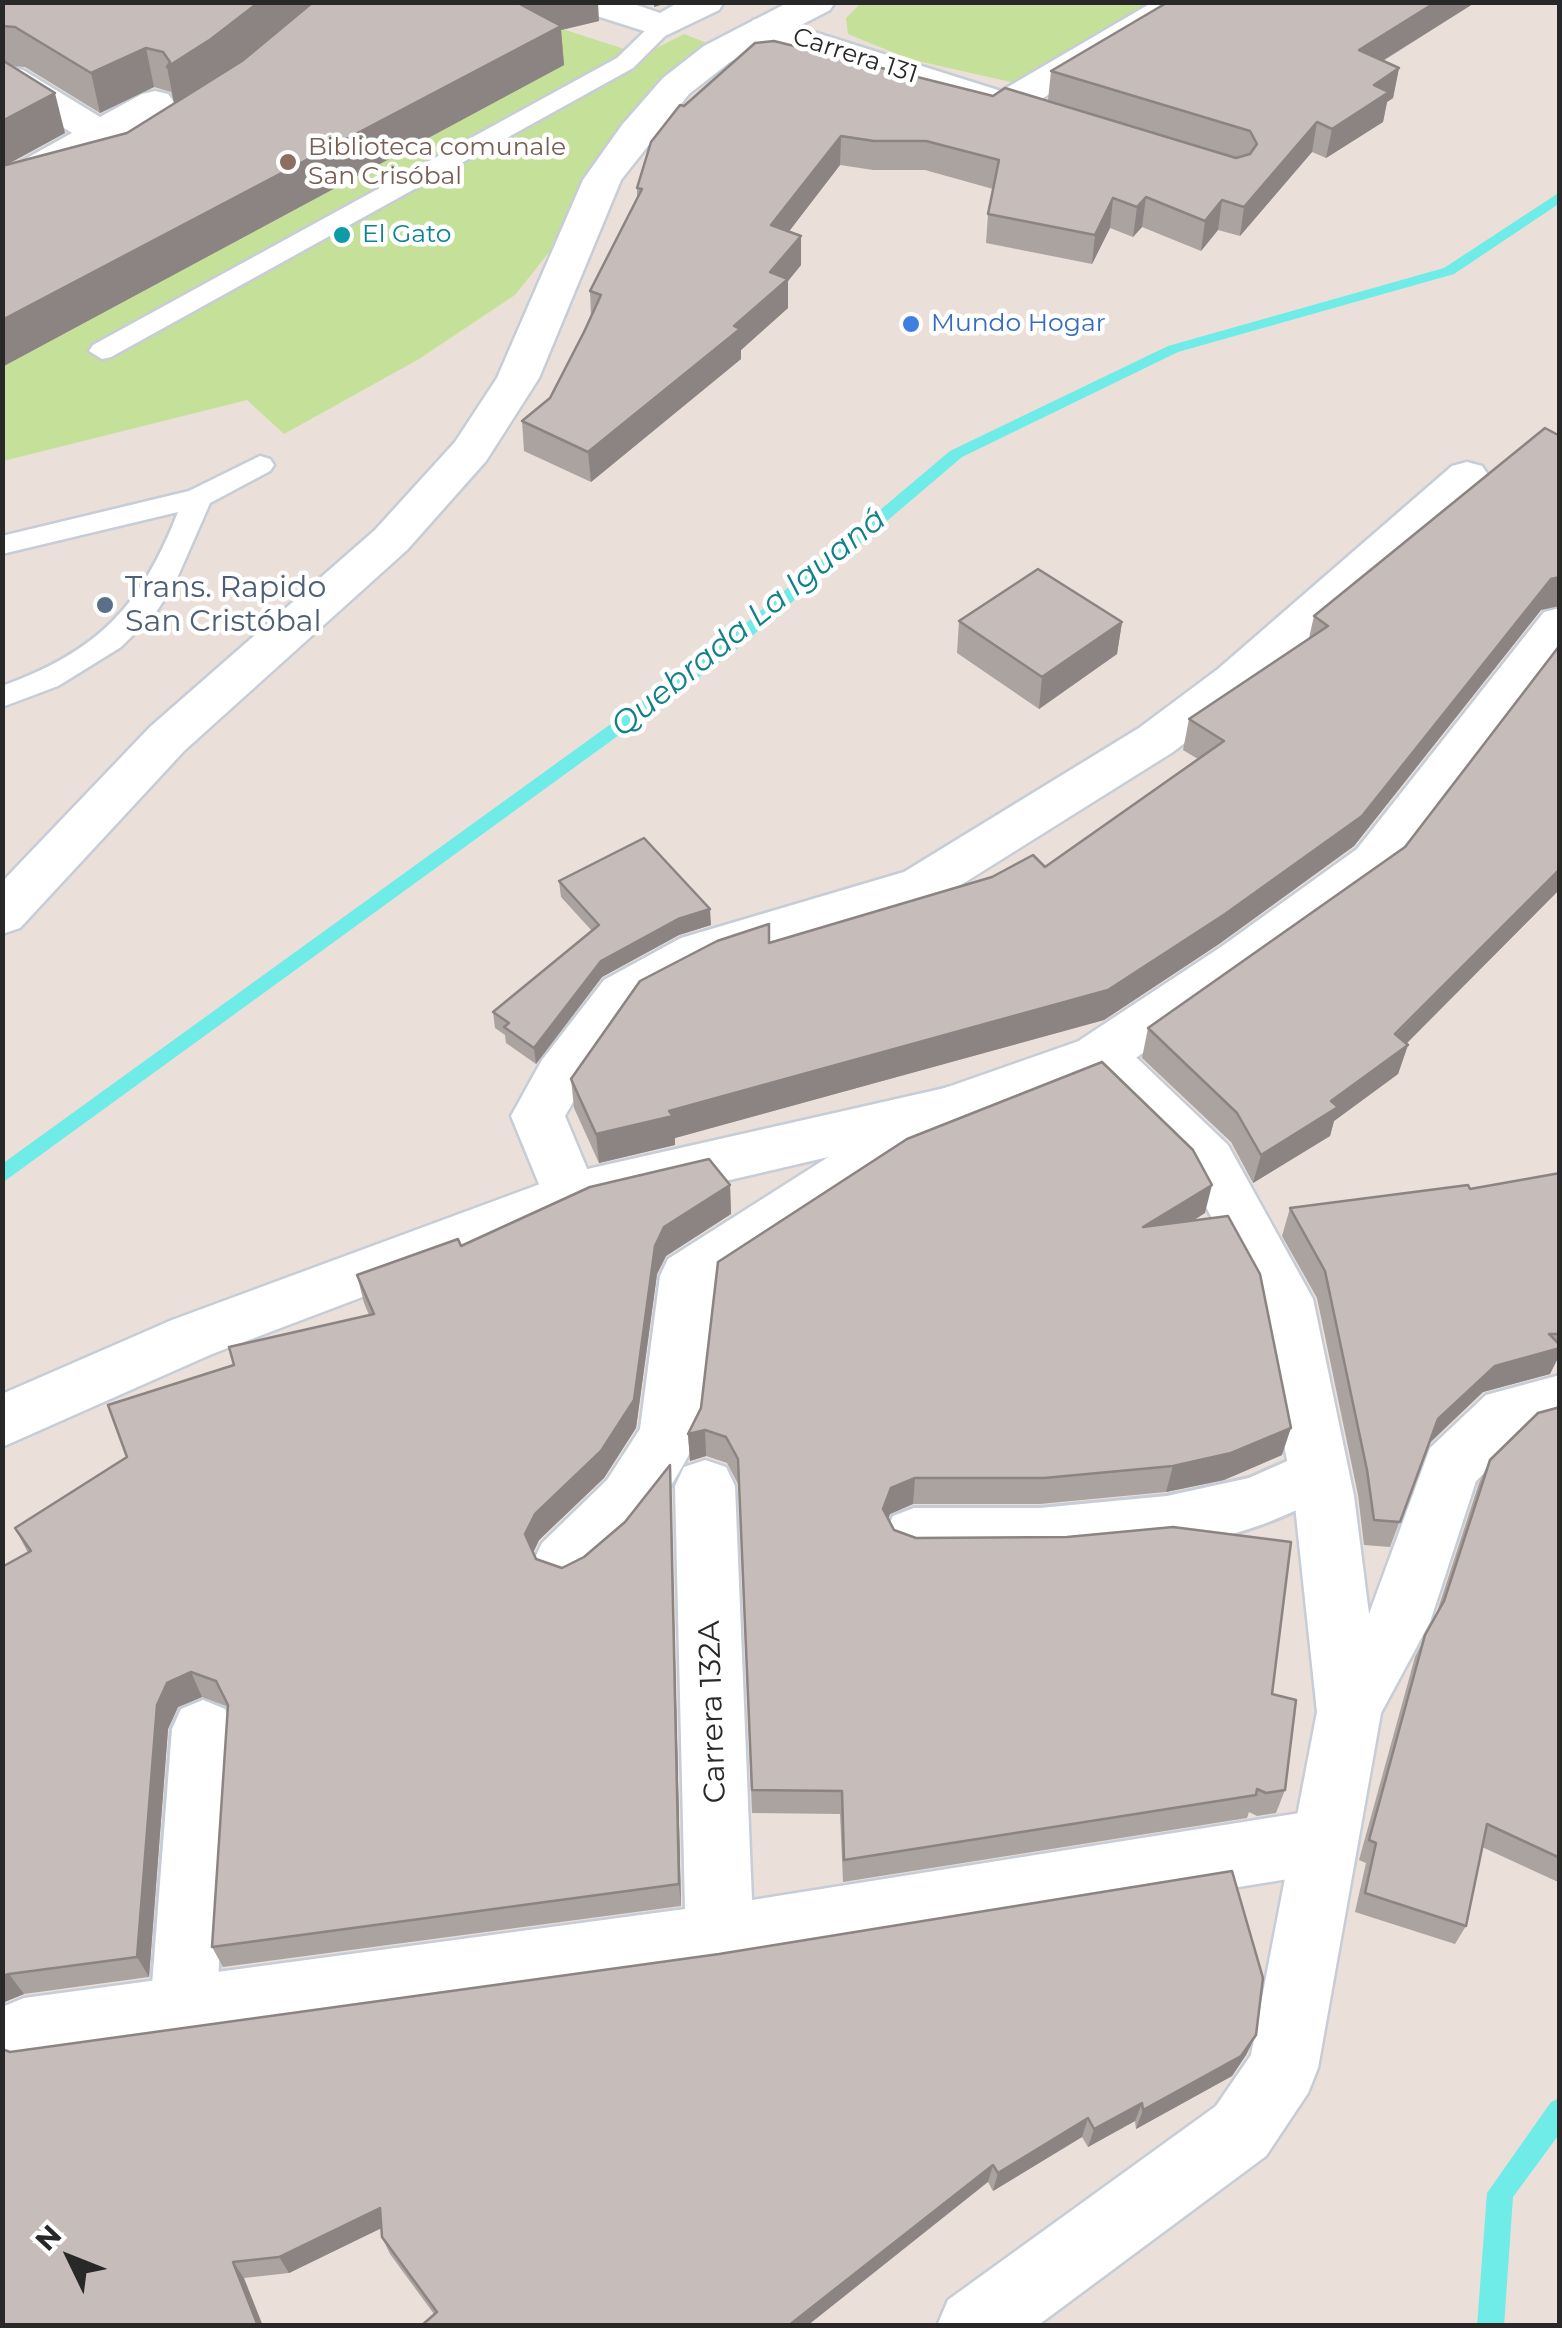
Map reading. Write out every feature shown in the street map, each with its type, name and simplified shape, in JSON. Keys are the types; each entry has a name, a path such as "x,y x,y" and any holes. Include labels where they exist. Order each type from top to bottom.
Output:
{"street":[{"path":"591,2 663,26 706,2"},
{"path":"2,916 167,739 391,540 471,452 518,378 602,180 635,133 676,86 717,54 817,2"},
{"path":"1006,104 1180,2"},
{"name":"Carrera 131","path":"766,28 1044,116"},
{"path":"10,78 119,149"},
{"path":"2,192 119,149 170,112"},
{"path":"570,1195 538,1116 561,1075 622,994 699,952 872,902 922,884 955,864 1156,740 1220,692 1467,476"},
{"path":"2,1422 192,1336 570,1195 948,1108 1099,1055 1239,962 1375,862 1560,622"},
{"path":"1099,1055 1209,1161 1284,1299 1319,1472 1349,1712"},
{"path":"564,1562 628,1499 669,1435 688,1276 948,1108"},
{"path":"974,2326 1241,2132 1283,2068 1349,1712 1372,1663 1399,1622 1451,1466 1506,1414 1560,1400"},
{"path":"914,1534 986,1535 1146,1524 1250,1503 1319,1472"},
{"name":"Carrera 132A","path":"705,1486 720,1938"},
{"path":"183,2012 203,1729"},
{"path":"24,2032 720,1938 1325,1841"}],"lane":[{"path":"102,351 625,63 663,26"},
{"path":"2,546 198,498 260,466"},
{"path":"2,697 42,684 94,654 133,619 162,583 198,498"}],"green space":[{"path":"861,3 1170,3 1033,87 909,59 848,34 846,18"},
{"path":"497,8 643,55 684,34 737,55 627,135 601,187 515,295 419,359 284,434 247,400 3,461 3,202"}],"building":[{"path":"2,2 259,2 167,67 170,62 163,52 146,48 91,73 15,27 2,26"},
{"path":"313,2 516,2 561,26 2,320 2,166 127,133 242,61"},
{"path":"1168,2 1436,2 1359,50 1399,68 1374,85 1389,92 1332,129 1317,122 1244,207 1222,200 1205,221 1146,197 1137,207 1113,198 1095,235 988,214 999,160 926,141 874,141 841,136 771,225 801,236 770,272 788,279 734,326 740,329 588,452 522,421 550,398 584,332 601,295 590,291 642,189 637,188 651,142 680,105 684,106 755,43 774,41 993,96 1005,88 1236,158 1250,154 1257,144 1250,131 1051,71"},
{"path":"2,60 55,93 2,121"},
{"path":"1545,428 1560,436 1560,577 1551,579 1362,816 1225,914 1108,990 669,1111 673,1116 596,1134 571,1079 640,981 717,941 769,924 769,943 992,877 1033,855 1045,867 1224,741 1189,719 1328,626 1314,616"},
{"path":"1038,569 1122,622 1042,677 959,621"},
{"path":"1560,645 1560,869 1395,1034 1408,1045 1331,1101 1338,1107 1261,1155 1237,1113 1148,1028 1405,847"},
{"path":"644,838 710,909 678,919 601,961 534,1048 504,1027 509,1023 493,1012 599,925 559,881"},
{"path":"1102,1062 1193,1150 1212,1185 1143,1227 1228,1216 1260,1274 1291,1428 1231,1453 1173,1466 1044,1478 915,1478 891,1488 883,1509 894,1530 916,1538 1067,1537 1173,1527 1291,1542 1272,1694 1296,1700 1285,1790 1266,1793 1257,1789 1256,1795 844,1860 842,1791 752,1790 738,1459 726,1437 705,1430 688,1434 701,1408 718,1262 907,1139"},
{"path":"709,1159 730,1185 664,1227 655,1246 634,1400 601,1451 535,1514 525,1534 536,1559 562,1568 584,1557 625,1522 670,1465 679,1884 212,1947 228,1705 216,1681 191,1672 167,1683 157,1705 137,1957 2,1976 2,1567 31,1551 15,1528 127,1457 108,1405 234,1365 229,1347 374,1314 357,1275 458,1239 461,1246 590,1187"},
{"path":"1560,1173 1560,1334 1549,1334 1560,1348 1495,1366 1438,1419 1400,1522 1374,1520 1325,1271 1290,1208 1468,1185 1470,1189"},
{"path":"1560,1407 1560,1858 1487,1824 1466,1926 1365,1893 1376,1843 1369,1840 1425,1635 1444,1601 1490,1460 1538,1413"},
{"path":"1232,1871 1263,1978 1256,2035 1241,2056 1143,2110 1142,2103 1094,2129 1088,2118 998,2173 993,2165 788,2326 421,2326 437,2312 382,2237 380,2208 279,2257 233,2262 258,2326 2,2326 2,2049 10,2052 719,1954"}],"waterway":[{"name":"Quebrada La Iguaná","path":"2,1175 726,649 956,454 1173,349 1449,271 1560,196"},
{"path":"1490,2326 1500,2193 1560,2111"}],"place":[{"name":"Biblioteca comunale San Crisóbal","path":"288,162"},
{"name":"El Gato","path":"342,235"},
{"name":"Mundo Hogar","path":"911,324"},
{"name":"Trans. Rapido San Cristóbal","path":"105,605"}]}
